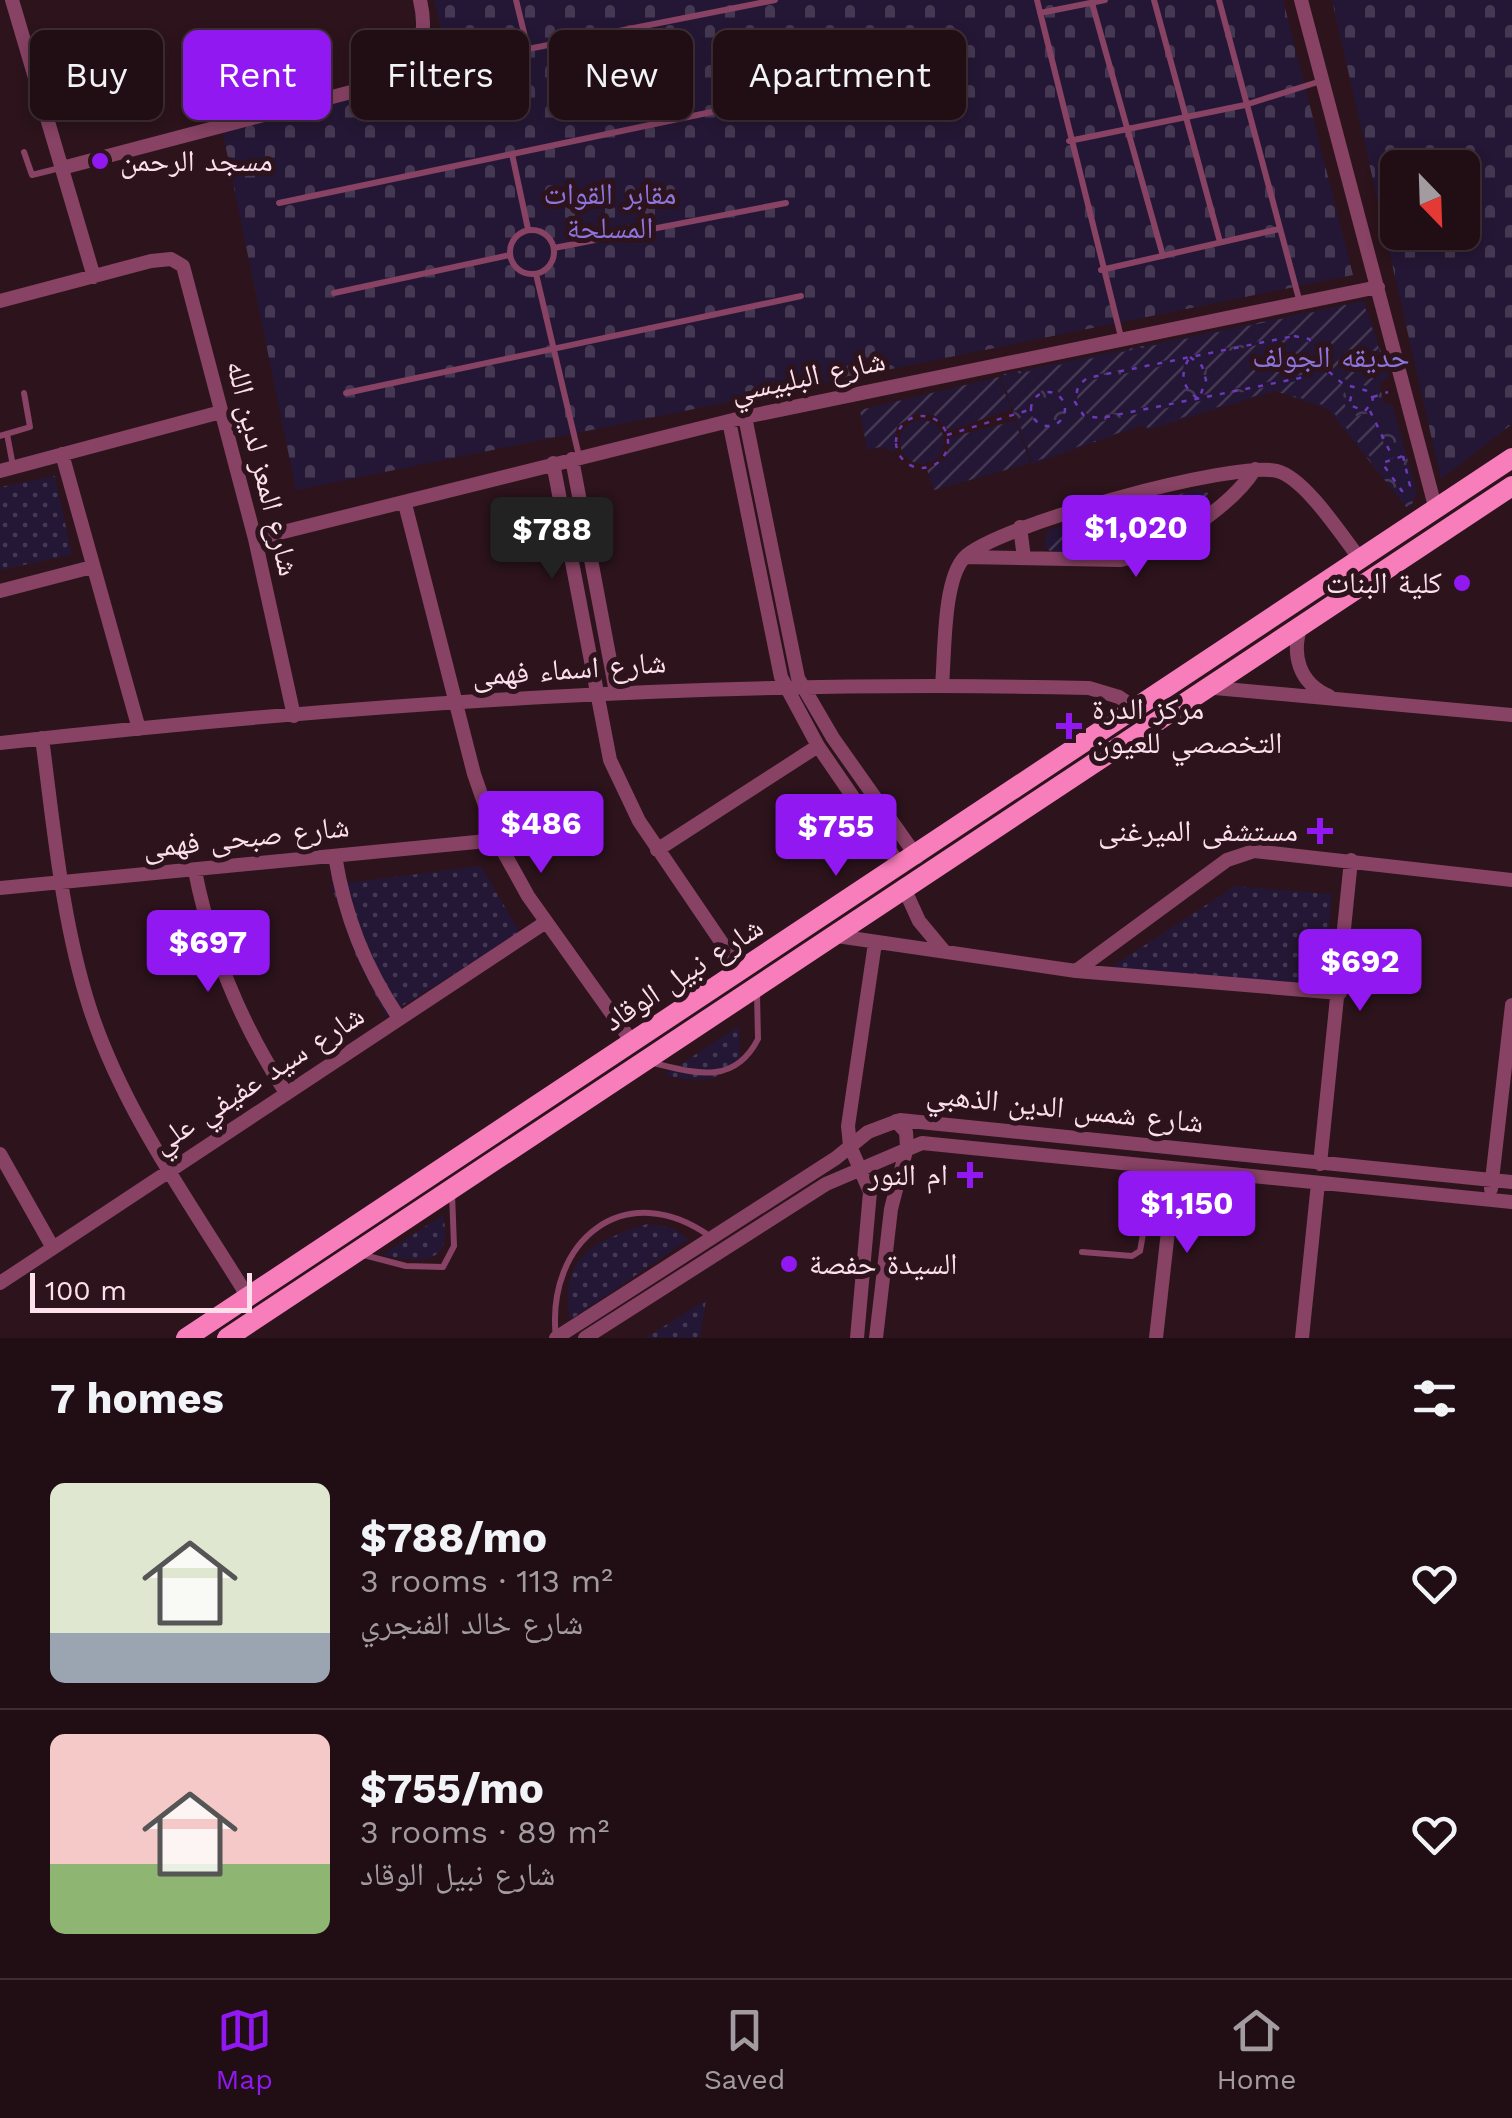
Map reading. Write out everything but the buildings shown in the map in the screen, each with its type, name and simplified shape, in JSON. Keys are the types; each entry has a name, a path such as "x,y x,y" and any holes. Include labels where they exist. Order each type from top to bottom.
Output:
{"street":[{"path":"12,0 30,61"},
{"path":"62,168 394,80 412,64 422,42 420,0"},
{"path":"1301,0 1436,510"},
{"path":"0,301 94,277 48,120"},
{"name":"شارع المعز لدين الله","path":"94,277 152,260 171,259 183,266 255,539 294,716"},
{"name":"شارع البلبيسي","path":"255,539 745,417 1378,287"},
{"path":"7,469 221,412"},
{"path":"745,417 780,603 802,685 907,870 919,921 945,952"},
{"path":"729,421 784,686 818,746 907,870"},
{"path":"62,454 138,729"},
{"path":"575,458 616,692"},
{"name":"شارع نبيل الوقاد","path":"186,1338 524,1128 1512,458"},
{"path":"552,464 610,760 658,850 748,978"},
{"path":"965,557 1120,560 1143,555 1233,495 1255,469"},
{"path":"942,684 951,588 965,557 980,544 1020,528 1230,470 1277,471 1294,480 1360,559"},
{"name":"شارع نبيل الوقاد","path":"748,978 830,935 907,870 1302,626 1512,486"},
{"path":"405,504 497,840 546,922 637,1051"},
{"path":"1020,528 1024,558"},
{"path":"0,590 92,567"},
{"path":"1302,626 1296,640 1300,670 1308,683 1334,698"},
{"name":"شارع اسماء فهمى","path":"0,743 594,693 802,685 1089,688 1120,697 1137,709"},
{"path":"1204,687 1512,715"},
{"path":"42,738 62,881 92,1012 125,1094 248,1297"},
{"path":"658,850 818,746"},
{"name":"شارع صبحى فهمى","path":"0,888 497,840"},
{"path":"1076,970 1241,854 1269,850 1512,880"},
{"path":"335,856 356,940 400,1018"},
{"path":"1320,1164 1351,860"},
{"path":"194,871 222,971 250,1034 286,1093"},
{"name":"شارع سيد عفيفي علي","path":"0,1283 546,922"},
{"path":"830,935 1076,970 1340,993"},
{"path":"856,1338 870,1210 863,1168 850,1146 850,1114 875,943"},
{"path":"1490,1200 1512,1005"},
{"path":"876,1338 890,1209 906,1147 906,1132 896,1121"},
{"name":"شارع شمس الدين الذهبي","path":"556,1338 868,1132 896,1121 1512,1182"},
{"name":"شارع نبيل الوقاد","path":"226,1338 248,1332 354,1253 452,1189 524,1128"},
{"name":"شارع شمس الدين الذهبي","path":"585,1338 826,1184 906,1147 932,1142 1512,1202"},
{"path":"0,1154 53,1248"},
{"path":"1156,1338 1175,1169"},
{"path":"1302,1338 1318,1183"}],"lane":[{"path":"516,0 528,49 775,0"},
{"path":"1037,0 1101,270 1121,337"},
{"path":"1040,13 1105,0"},
{"path":"1154,0 1220,242"},
{"path":"1219,0 1300,303"},
{"path":"1092,2 1163,256"},
{"path":"1069,141 1245,105 1323,80"},
{"path":"279,203 713,112"},
{"path":"215,120 217,127"},
{"path":"24,152 32,176 62,168"},
{"path":"512,154 528,230"},
{"path":"554,248 786,202"},
{"path":"1101,270 1280,228"},
{"path":"510,256 518,234 528,230 540,230 554,248"},
{"path":"510,256 525,273 536,274 547,269 554,248"},
{"path":"334,293 510,256"},
{"path":"536,274 575,458"},
{"path":"346,393 801,296"},
{"path":"7,469 3,435 30,427 24,393"},
{"path":"637,1051 706,1075 732,1069 758,1039 760,1012 748,978"},
{"path":"1082,1252 1132,1256 1140,1252 1146,1182 1175,1169"},
{"path":"354,1253 406,1266 442,1267 454,1246 452,1189"},
{"path":"556,1338 554,1294 560,1272 579,1244 605,1224 626,1216 671,1216 712,1238"}],"path":[{"path":"1318,362 1305,377 1095,419 1084,416 1074,402 1078,386 1086,378 1299,336 1316,347 1318,362 1352,389 1367,388 1372,397 1369,408 1394,460"},
{"path":"1190,358 1184,370 1184,384 1198,399"},
{"path":"1190,358 1205,372 1206,387 1198,399"},
{"path":"1372,397 1404,388"},
{"path":"1352,389 1347,401 1352,409 1369,408"},
{"path":"1048,392 1064,405 1060,420 1050,426 1035,420 1031,410 1034,399 1048,392"},
{"path":"1064,405 1074,402"},
{"path":"947,435 1031,410"},
{"path":"918,416 933,418 947,435 944,456 926,468 904,462 896,450 900,428 918,416"},
{"path":"1404,456 1410,486 1402,491 1382,463 1394,460 1404,456"}],"green space":[{"name":"مقابر القوات المسلحة","path":"434,0 1283,0 1353,275 296,490 222,129 256,120 331,120 331,100 351,95 351,120 529,120 529,30 442,30"},
{"path":"1332,0 1512,0 1512,424 1441,479 1389,250 1480,250 1480,150 1380,150 1380,211"},
{"name":"حديقه الجولف","path":"1364,301 1389,376 1379,384 1384,403 1392,404 1417,493 1411,506 1406,507 1328,409 1275,391 1147,430 1144,425 1032,464 1000,375"},
{"path":"1363,302 1388,375 1372,388 1335,376 1313,340 1299,333 1085,377 1075,387 1073,400 1066,402 1057,390 1043,389 1029,405 1014,411 1002,377"},
{"path":"1291,338 1306,341 1314,350 1316,360 1306,374 1203,395 1207,371 1195,358"},
{"path":"1184,362 1181,384 1192,398 1094,417 1078,401 1079,391 1087,381"},
{"path":"1319,367 1346,388 1342,398 1348,412 1357,416 1369,413 1391,458 1376,464 1329,407 1275,390 1147,428 1145,424 1033,462 1018,419 1030,413 1039,426 1054,427 1073,404 1080,416 1095,423 1306,379"},
{"path":"999,377 1011,409 949,431 934,415 917,413 897,426 894,452 880,447 867,450 860,410"},
{"path":"922,420 938,426 944,442 938,458 922,464 906,458 900,442 906,426"},
{"path":"1015,421 1030,463 934,490 927,470 946,458 950,437"},
{"path":"55,476 72,555 0,570 0,487"},
{"path":"1198,489 1208,493 1208,505 1137,554 1052,553 1044,545 1048,530"},
{"path":"481,866 520,933 386,1016 356,956 331,885"},
{"path":"1235,886 1332,894 1324,986 1110,968"},
{"path":"739,1026 740,1060 722,1074 705,1080 664,1075"},
{"path":"443,1215 445,1232 438,1253 420,1259 382,1255"},
{"path":"647,1224 672,1228 689,1239 570,1320 568,1298 575,1266 596,1245"},
{"path":"706,1300 700,1338 645,1338"}],"place":[{"name":"مسجد الرحمن","path":"100,161"},
{"name":"كلية البنات","path":"1462,583"},
{"name":"مركز الدرة التخصصي للعيون","path":"1069,726"},
{"name":"مستشفى الميرغنى","path":"1320,831"},
{"name":"ام النور","path":"970,1175"},
{"name":"السيدة حفصة","path":"789,1264"}]}
